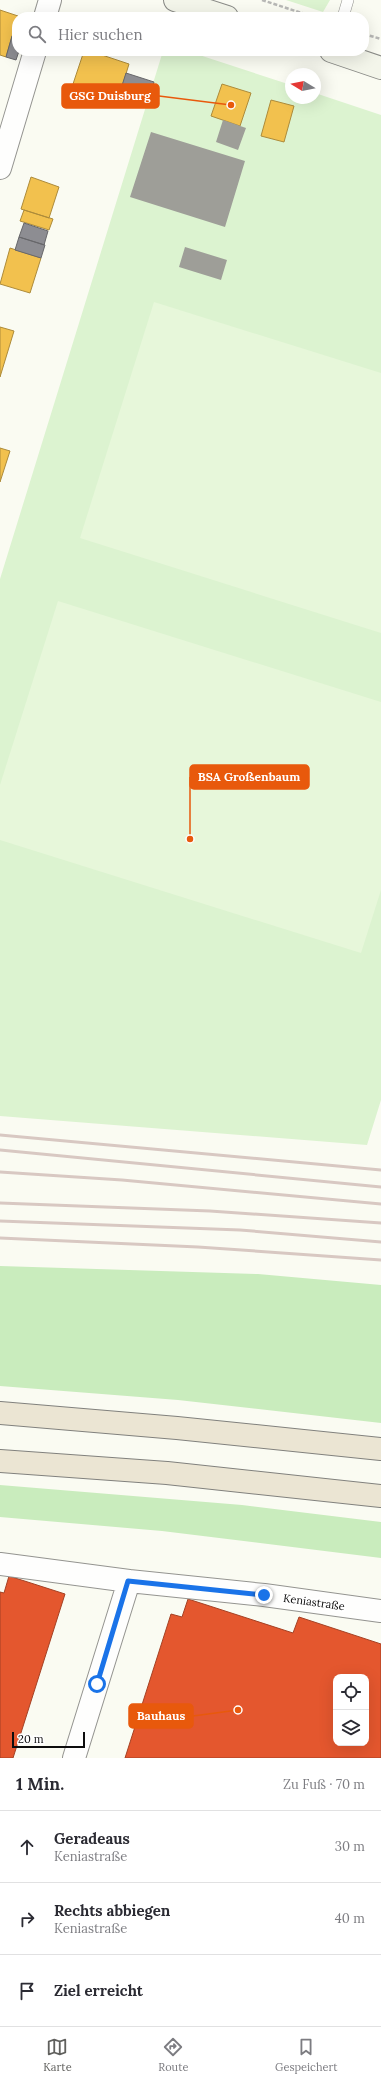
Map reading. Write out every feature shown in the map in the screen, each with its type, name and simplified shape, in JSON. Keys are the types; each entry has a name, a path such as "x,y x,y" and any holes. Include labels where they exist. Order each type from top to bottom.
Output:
{"highway":[{"path":"0,1414 177,1428 381,1449"},
{"path":"0,1461 167,1474 381,1496"}],"main road":[{"path":"175,0 212,12"},
{"path":"346,56 381,68"}],"street":[{"path":"46,12 50,0"},
{"path":"0,168 34,56"},
{"name":"Keniastraße","path":"0,1564 128,1581 264,1595 381,1611"},
{"path":"74,1758 128,1581"}],"lane":[{"path":"344,12 348,0"}],"path":[{"path":"262,0 299,12"},
{"path":"369,35 381,39"}],"green space":[{"path":"286,0 330,0 323,12"},
{"path":"161,56 202,56 285,83 285,104 321,104 321,95 381,115 381,1100 367,1145 0,1116 0,579"},
{"path":"154,302 381,373 381,633 80,538"},
{"path":"58,601 381,702 381,890 361,953 0,840 0,785"},
{"path":"0,1266 258,1274 381,1285 381,1423 178,1400 0,1386"},
{"path":"0,1485 242,1505 381,1522 381,1558 162,1531 0,1517"}],"building: Wohnen":[{"path":"0,10 12,14 12,36 6,57 0,55"},
{"path":"82,56 105,56 129,64 117,103 72,87"},
{"path":"222,84 251,93 240,126 211,116"},
{"path":"271,100 294,106 284,142 261,136"},
{"path":"31,177 59,187 49,218 21,209"},
{"path":"24,210 53,219 49,230 20,221"},
{"path":"10,248 41,258 30,293 0,284"},
{"path":"0,327 14,331 0,377"},
{"path":"0,448 10,451 0,482"}],"building: Handel":[{"path":"9,1576 65,1594 13,1758 0,1758 0,1592 4,1593"},
{"path":"188,1599 293,1633 299,1617 381,1644 381,1758 125,1758 171,1614 182,1617"}],"building: Industrie":[{"path":"12,36 12,56 17,56 16,60 6,57"},
{"path":"126,73 154,82 146,107 118,98"},
{"path":"24,223 48,231 44,245 19,237"},
{"path":"19,237 45,245 41,258 15,250"}],"building: Sonstige":[{"path":"223,120 246,128 238,150 216,142"},
{"path":"151,132 245,161 225,227 130,197"},
{"path":"185,247 227,260 221,280 179,267"}],"railway":[{"path":"0,1135 381,1170"},
{"path":"0,1150 381,1187"},
{"path":"0,1172 122,1180 381,1204"},
{"path":"0,1203 210,1211 381,1223"},
{"path":"0,1221 240,1230 381,1242"},
{"path":"0,1238 198,1247 381,1260"}],"place":[{"name":"GSG Duisburg","path":"231,105"},
{"name":"BSA Großenbaum","path":"190,839"},
{"name":"Bauhaus","path":"238,1710"}],"route":[{"path":"97,1684 128,1581 264,1595"}]}
